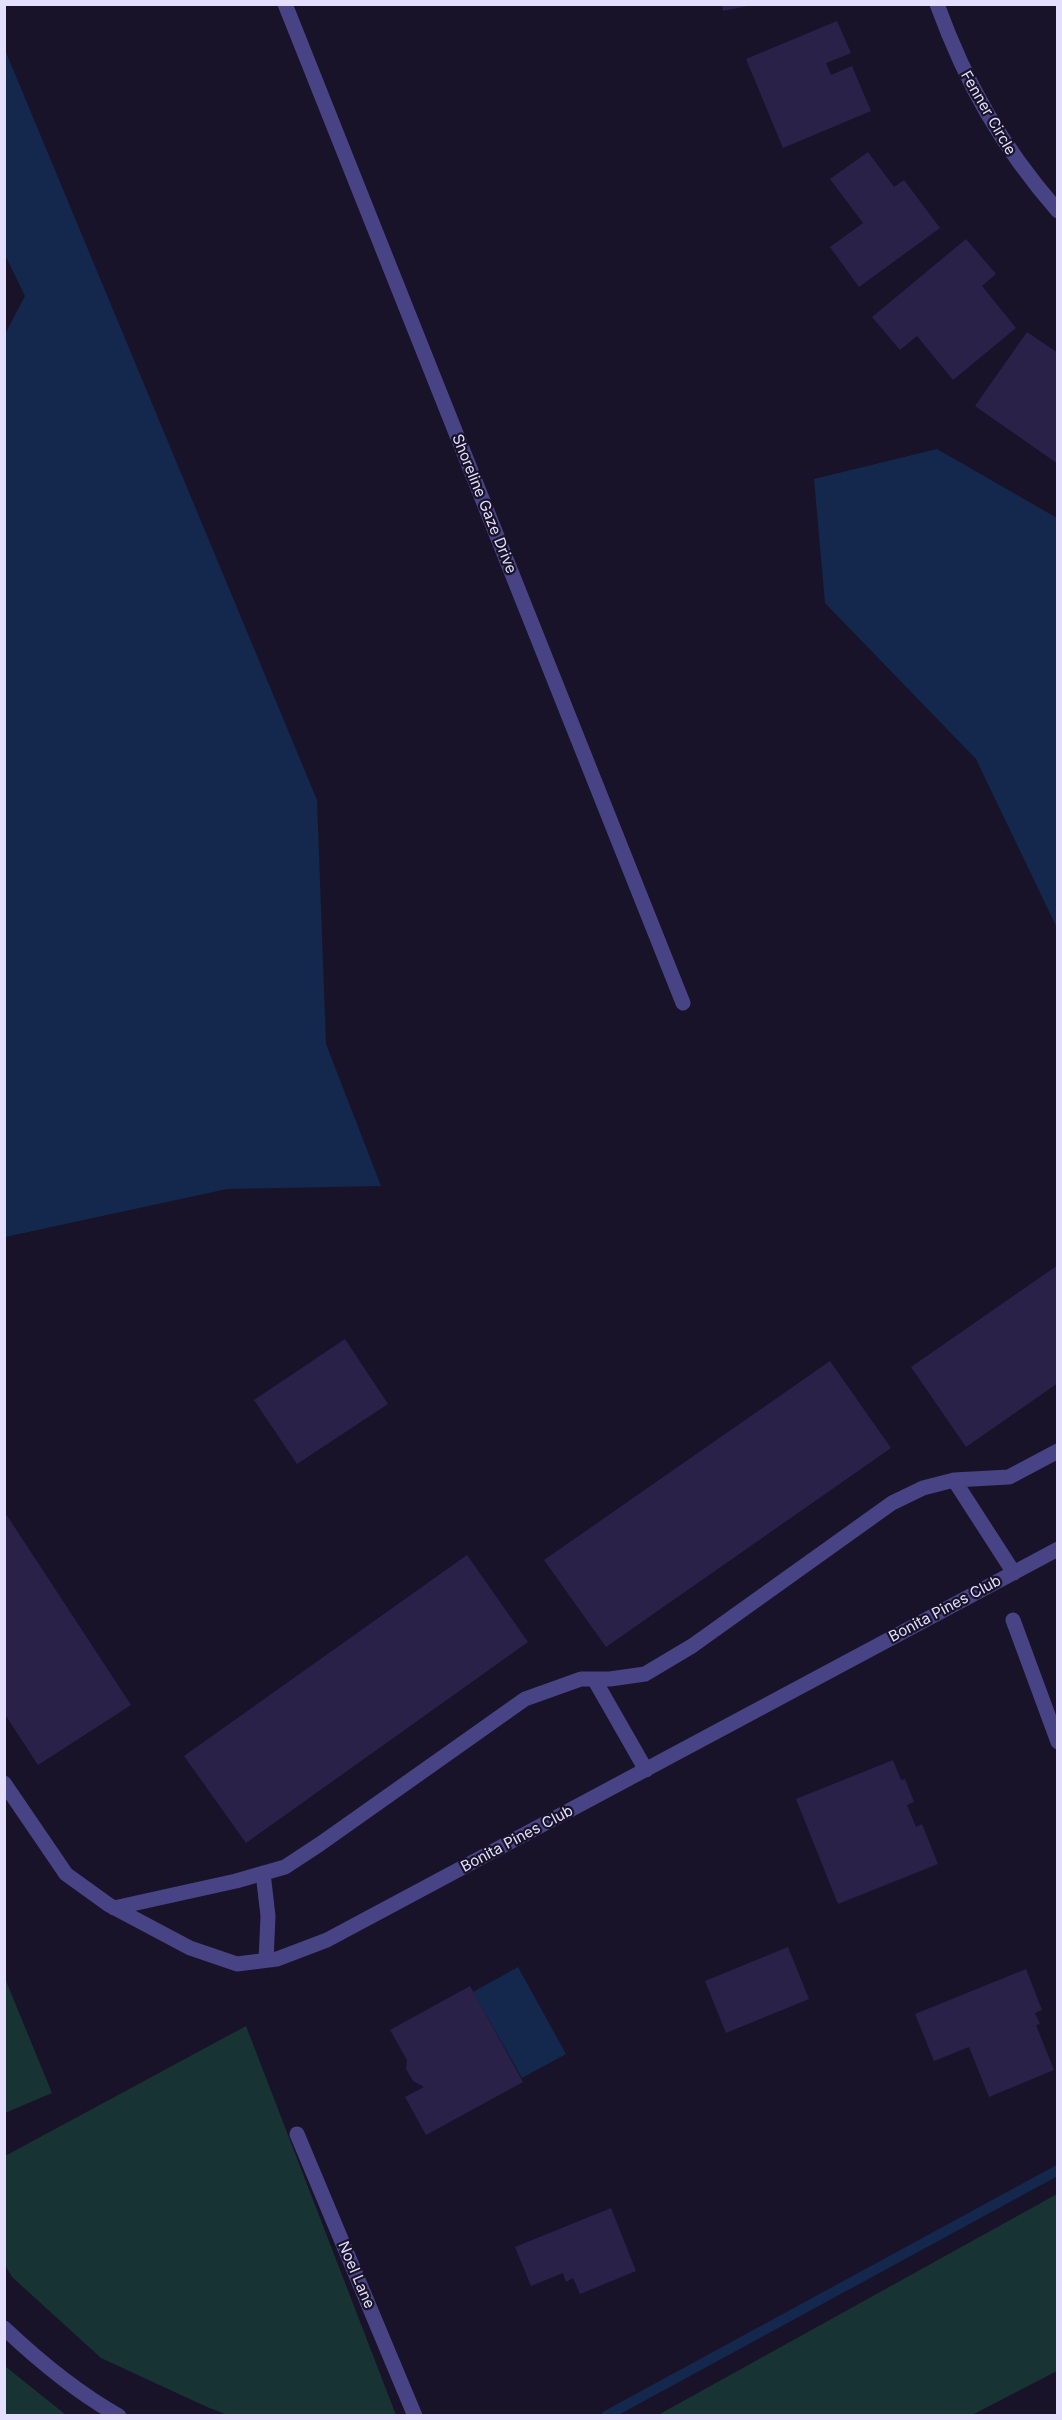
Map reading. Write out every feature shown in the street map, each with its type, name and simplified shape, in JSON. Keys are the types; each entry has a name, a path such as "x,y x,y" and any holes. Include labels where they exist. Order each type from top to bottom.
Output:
{"street":[{"name":"Shoreline Gaze Drive","path":"285,4 683,1003"},
{"name":"Fenner Circle","path":"937,4 954,51 999,136 1027,176 1058,211"},
{"path":"114,1908 285,1867 525,1699 581,1679 645,1674 692,1646 892,1503 923,1488 954,1480 1009,1477 1058,1451"},
{"path":"954,1480 1014,1573"},
{"name":"Bonita Pines Club","path":"4,1783 66,1874 114,1908 190,1948 237,1964 277,1959 327,1940 1058,1549"},
{"path":"1013,1620 1058,1742"},
{"path":"594,1679 646,1770"},
{"path":"263,1873 268,1916 266,1960"},
{"name":"Noel Lane","path":"297,2134 414,2415"},
{"path":"4,2328 36,2358 88,2399 119,2415"}],"green space":[{"path":"4,1976 52,2093 5,2113 4,2113"},
{"path":"246,2026 396,2415 230,2416 101,2358 12,2277 5,2265 5,2156"},
{"path":"1057,2194 1057,2371 972,2415 658,2415"},
{"path":"5,2366 66,2415 5,2415"}],"water":[{"path":"5,50 317,800 326,1044 381,1186 227,1189 5,1237 4,336 25,296 5,255"},
{"path":"937,449 1057,518 1057,928 976,759 825,603 814,479"},
{"path":"518,1967 566,2054 522,2078 473,1992"}],"building":[{"path":"722,5 748,5 748,6 723,11"},
{"path":"837,21 851,53 826,63 831,75 852,66 871,111 783,148 746,59"},
{"path":"868,152 894,187 904,180 940,228 859,287 830,247 863,223 830,179"},
{"path":"966,239 996,274 982,286 1016,328 953,380 917,336 900,350 872,317"},
{"path":"1027,332 1058,353 1058,464 975,406"},
{"path":"1058,1265 1058,1383 966,1447 911,1367"},
{"path":"345,1339 388,1404 297,1464 254,1400"},
{"path":"830,1361 891,1448 606,1647 544,1560"},
{"path":"4,1511 131,1705 38,1765 4,1713"},
{"path":"467,1555 528,1642 246,1843 184,1756"},
{"path":"893,1760 901,1780 905,1779 914,1802 907,1805 916,1827 922,1824 938,1864 838,1904 796,1799"},
{"path":"788,1947 809,1999 726,2033 705,1981"},
{"path":"1026,1969 1042,2010 1035,2013 1040,2024 1036,2025 1054,2070 989,2097 969,2047 934,2061 915,2014"},
{"path":"470,1986 523,2082 426,2135 405,2097 424,2087 413,2081 406,2069 407,2060 390,2030"},
{"path":"611,2208 636,2271 580,2294 573,2278 566,2282 563,2273 531,2286 515,2247"}],"waterway":[{"path":"606,2416 1058,2170"}]}
